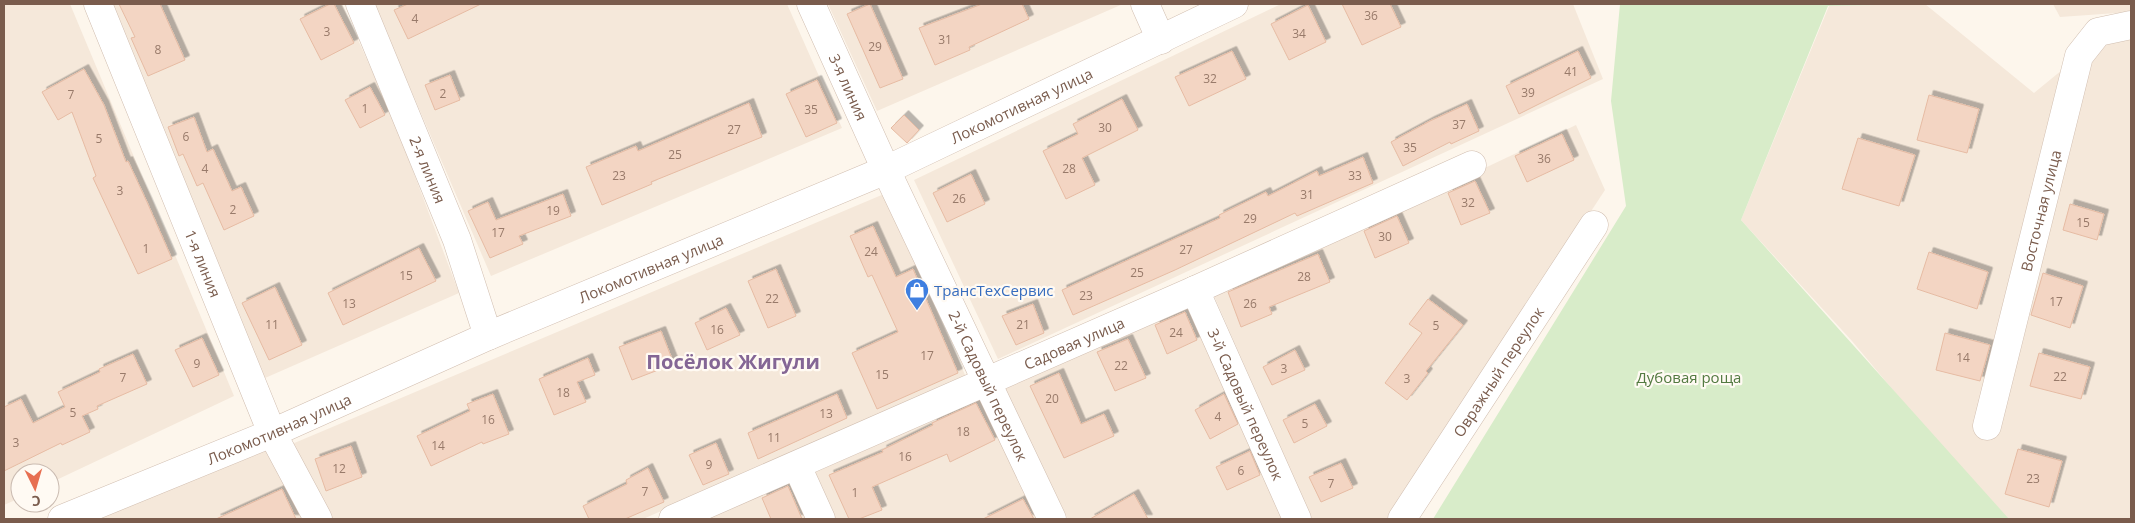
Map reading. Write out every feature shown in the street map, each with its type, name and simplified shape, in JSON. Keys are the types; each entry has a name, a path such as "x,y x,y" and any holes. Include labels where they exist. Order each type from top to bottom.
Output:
{"street":[{"name":"1-я линия","path":"98,4 272,433 318,519"},
{"name":"2-я линия","path":"360,4 457,240 488,336"},
{"name":"3-я линия","path":"810,4 886,170"},
{"path":"1145,4 1161,40"},
{"name":"Локомотивная улица","path":"62,519 272,433 488,336 886,170 1234,4"},
{"name":"Восточная улица","path":"1987,426 2079,56 2098,32 2131,26"},
{"name":"Садовая улица","path":"673,519 1196,290 1472,164"},
{"name":"2-й Садовый переулок","path":"886,170 1052,519"},
{"name":"Овражный переулок","path":"1402,519 1594,225"},
{"name":"3-й Садовый переулок","path":"1196,290 1297,519"},
{"path":"797,466 821,519"}],"shaded area":[{"path":"4,4 70,4 234,396 60,478 60,463 10,463 10,502 4,505"},
{"path":"108,4 342,4 393,118 459,293 265,378"},
{"path":"374,4 787,4 842,128 491,276"},
{"path":"828,4 1123,4 877,111"},
{"path":"1281,4 1573,4 1603,79 998,359 914,180"},
{"path":"1925,4 2034,93 2079,56 2131,30 2131,519 2001,519 1852,341 1741,220 1829,6"},
{"path":"2053,4 2131,4 2131,12 2060,17"},
{"path":"1576,125 1605,190 1389,519 1312,519 1214,296"},
{"path":"884,194 966,377 643,519 332,519 292,444"},
{"path":"1190,302 1286,519 1068,519 1003,389"},
{"path":"983,397 1039,519 833,519 812,474"},
{"path":"272,433 318,519 62,519"},
{"path":"795,479 813,519 700,519"}],"green space":[{"name":"Дубовая роща","path":"1620,4 1925,4 1828,6 1741,220 2009,519 1433,519 1626,206 1611,101"}],"building":[{"path":"119,4 160,4 185,60 148,76 131,38 135,37"},
{"path":"330,4 334,4 354,43 321,60 300,19"},
{"path":"408,4 481,4 408,39 394,10"},
{"path":"870,4 903,79 880,88 847,14"},
{"path":"982,4 1022,4 1029,19 969,47 970,50 935,65 919,28"},
{"path":"1342,4 1390,4 1401,27 1362,45"},
{"path":"1308,5 1326,42 1289,60 1271,24"},
{"path":"1232,51 1246,79 1189,106 1175,77"},
{"path":"1578,51 1591,78 1519,114 1506,86"},
{"path":"84,69 104,105 126,162 128,161 172,259 138,274 93,178 96,176 72,112 58,120 42,92"},
{"path":"450,75 460,100 435,110 425,85"},
{"path":"817,80 837,123 806,137 786,94"},
{"path":"370,87 385,115 360,128 345,100"},
{"path":"1929,95 1979,109 1967,153 1917,140"},
{"path":"1122,99 1138,130 1082,158 1095,185 1066,199 1043,151 1078,134 1073,124"},
{"path":"749,103 762,137 651,182 652,184 602,205 586,167 636,146 638,151"},
{"path":"1467,104 1479,131 1451,144 1450,142 1403,166 1391,142"},
{"path":"904,115 919,130 907,143 891,128"},
{"path":"194,117 207,152 213,149 232,191 241,187 254,216 224,230 203,183 197,186 183,154 179,156 168,127"},
{"path":"1562,134 1574,160 1527,182 1515,156"},
{"path":"1858,138 1915,155 1899,206 1842,189"},
{"path":"1363,157 1373,183 1297,216 1295,213 1175,270 1073,315 1062,290 1220,218 1219,215 1266,192 1268,196 1317,171 1319,176"},
{"path":"971,174 985,204 947,222 933,193"},
{"path":"1475,181 1490,213 1461,225 1448,193"},
{"path":"563,194 571,216 519,236 523,244 490,258 468,211 488,202 496,220"},
{"path":"2070,204 2104,214 2097,240 2063,230"},
{"path":"1397,216 1409,243 1375,258 1364,231"},
{"path":"873,226 896,277 913,269 958,373 877,409 852,353 898,332 872,275 868,277 850,236"},
{"path":"419,248 436,281 343,325 328,293"},
{"path":"1929,252 1988,272 1977,309 1917,289"},
{"path":"1318,254 1330,282 1269,307 1272,314 1241,327 1228,292"},
{"path":"776,269 796,316 768,328 748,281"},
{"path":"2043,273 2083,286 2070,328 2031,315"},
{"path":"275,287 302,345 269,360 242,303"},
{"path":"1428,299 1463,325 1426,371 1428,373 1407,400 1385,383 1422,333 1409,324"},
{"path":"1033,304 1044,333 1016,345 1002,316"},
{"path":"726,308 740,335 707,350 695,323"},
{"path":"1185,312 1197,340 1167,354 1155,325"},
{"path":"661,331 674,364 632,380 619,347"},
{"path":"1945,333 1990,345 1980,381 1936,370"},
{"path":"202,338 219,375 193,387 175,350"},
{"path":"1128,339 1146,378 1115,391 1097,352"},
{"path":"1295,350 1305,370 1272,385 1263,367"},
{"path":"2039,353 2090,367 2081,399 2030,386"},
{"path":"133,354 147,384 97,406 98,409 82,416 90,432 62,445 61,443 20,463 10,463 10,468 4,471 4,407 21,399 33,423 65,407 58,392 100,372 99,369"},
{"path":"588,358 595,375 577,382 586,402 554,415 539,379"},
{"path":"1059,373 1081,424 1104,414 1114,436 1064,458 1030,386"},
{"path":"493,394 509,434 483,444 482,442 431,466 417,436 470,411 467,404"},
{"path":"837,394 847,418 758,459 748,433"},
{"path":"1224,394 1238,424 1210,439 1195,410"},
{"path":"976,403 995,440 950,462 947,454 872,487 882,510 859,519 849,519 829,475 883,452 882,450 933,425 932,423"},
{"path":"1315,404 1327,426 1294,443 1283,420"},
{"path":"716,443 729,474 703,485 689,455"},
{"path":"351,446 362,477 326,491 315,459"},
{"path":"2018,449 2062,461 2049,507 2005,494"},
{"path":"1250,451 1260,475 1227,490 1216,467"},
{"path":"1341,463 1353,488 1321,502 1309,477"},
{"path":"648,468 664,502 625,519 589,519 583,506 627,484 626,480"},
{"path":"788,486 802,519 771,519 762,498"},
{"path":"282,489 296,519 216,519"},
{"path":"1134,494 1148,519 1090,519"},
{"path":"1023,499 1034,519 983,519"}],"place":[{"name":"ТрансТехСервис","path":"917,311"}],"district":[{"name":"Посёлок Жигули","path":"733,361"}]}
